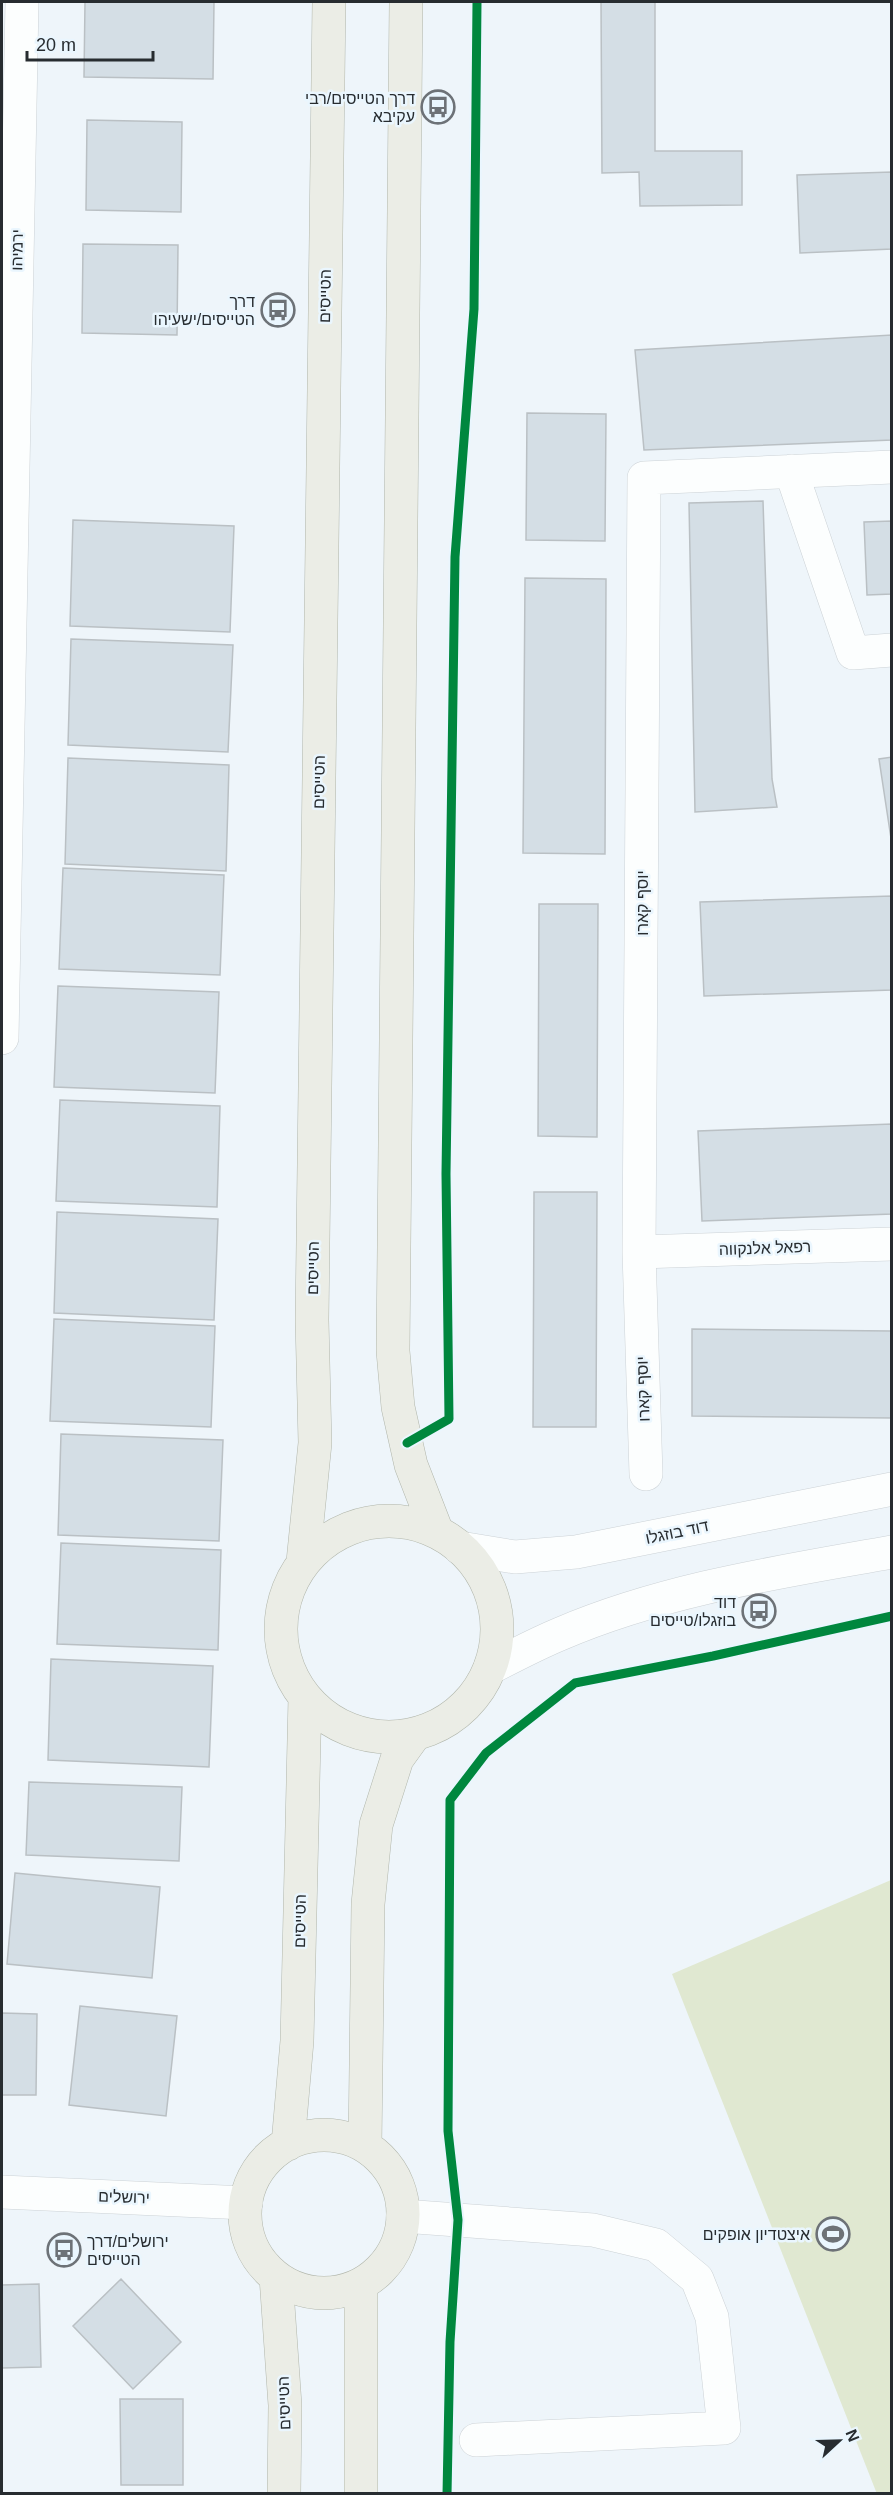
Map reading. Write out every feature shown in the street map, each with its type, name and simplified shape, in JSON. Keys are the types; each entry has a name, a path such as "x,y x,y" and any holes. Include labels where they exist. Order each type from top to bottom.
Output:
{"main road":[{"name":"הטייסים","path":"303,1562 315,1443 312,1320 329,2"},
{"path":"406,2 393,1351 398,1407 411,1465 448,1540"},
{"path":"369,1523 409,1523 448,1540 478,1568 490,1591 496,1616 496,1642 490,1668 478,1691 461,1710 440,1725 415,1734 391,1738 366,1736 322,1715 305,1697 287,1666 280,1630 286,1594 303,1562 324,1542 350,1528 369,1523"},
{"name":"הטייסים","path":"288,2144 297,2041 305,1697"},
{"path":"365,2146 368,1904 376,1825 397,1759 415,1734"},
{"path":"310,2136 341,2137 365,2146 380,2158 391,2172 402,2200 403,2216 397,2245 390,2259 381,2270 361,2284 338,2292 323,2294 307,2292 276,2277 259,2259 251,2244 245,2213 246,2203 259,2170 269,2158 288,2144 310,2136"},
{"name":"הטייסים","path":"276,2277 285,2405 284,2493"},
{"path":"361,2284 361,2493"}],"street":[{"name":"ירמיהו","path":"2,1038 8,363 22,2"},
{"name":"יוסף קארו","path":"646,1474 639,1252 644,478 891,467"},
{"path":"791,471 853,653 891,650"},
{"name":"רפאל אלנקווה","path":"639,1252 891,1244"},
{"name":"דוד בוזגלו","path":"448,1540 515,1557 576,1552 891,1489"},
{"path":"490,1668 560,1633 622,1611 740,1579 891,1552"},
{"name":"ירושלים","path":"2,2192 246,2203"},
{"path":"403,2216 594,2230 656,2245 697,2279 712,2316 724,2428 476,2440"}],"green space":[{"name":"איצטדיון אופקים","path":"891,1880 892,2493 877,2494 672,1974"}],"building":[{"path":"85,2 214,2 213,79 84,77"},
{"path":"601,2 655,2 655,151 742,151 742,205 640,206 639,172 602,173"},
{"path":"87,120 182,122 181,212 86,210"},
{"path":"892,172 892,249 800,253 797,175"},
{"path":"83,244 178,245 177,335 82,333"},
{"path":"892,335 892,440 644,450 635,350"},
{"path":"527,413 606,414 605,541 526,540"},
{"path":"763,501 772,779 777,807 695,812 689,503"},
{"path":"73,520 234,526 230,632 70,626"},
{"path":"892,521 892,594 867,595 864,522"},
{"path":"525,578 606,579 605,854 523,853"},
{"path":"71,639 233,645 228,752 68,745"},
{"path":"892,757 892,845 879,759"},
{"path":"68,758 229,765 226,871 65,864"},
{"path":"63,868 224,875 220,975 59,969"},
{"path":"892,896 892,990 704,996 700,902"},
{"path":"539,904 598,904 597,1137 538,1136"},
{"path":"58,986 219,992 215,1093 54,1087"},
{"path":"60,1100 220,1106 217,1207 56,1201"},
{"path":"892,1124 892,1214 702,1221 698,1131"},
{"path":"534,1192 597,1192 596,1427 533,1427"},
{"path":"57,1212 218,1219 214,1320 54,1313"},
{"path":"54,1319 215,1326 211,1427 50,1421"},
{"path":"692,1329 892,1331 892,1418 692,1416"},
{"path":"61,1434 223,1440 219,1541 58,1535"},
{"path":"61,1543 221,1550 218,1650 57,1644"},
{"path":"51,1659 213,1666 209,1767 48,1760"},
{"path":"29,1782 182,1787 179,1861 26,1855"},
{"path":"15,1873 160,1887 152,1978 7,1964"},
{"path":"80,2006 177,2016 166,2116 69,2105"},
{"path":"2,2013 37,2014 36,2095 2,2095"},
{"path":"121,2279 181,2342 133,2389 73,2326"},
{"path":"39,2284 41,2367 2,2368 2,2285"},
{"path":"120,2399 183,2399 183,2485 121,2485"}],"cycle path":[{"path":"407,1443 449,1419 446,1174 455,557 474,309 477,2"},
{"path":"447,2494 450,2342 458,2220 448,2131 450,1800 486,1753 575,1683 713,1656 892,1616"}],"place":[{"name":"דרך הטייסים/רבי עקיבא","path":"438,107"},
{"name":"דרך הטייסים/ישעיהו","path":"278,310"},
{"name":"דוד בוזגלו/טייסים","path":"759,1611"},
{"name":"איצטדיון אופקים","path":"833,2234"},
{"name":"ירושלים/דרך הטייסים","path":"64,2250"}]}
